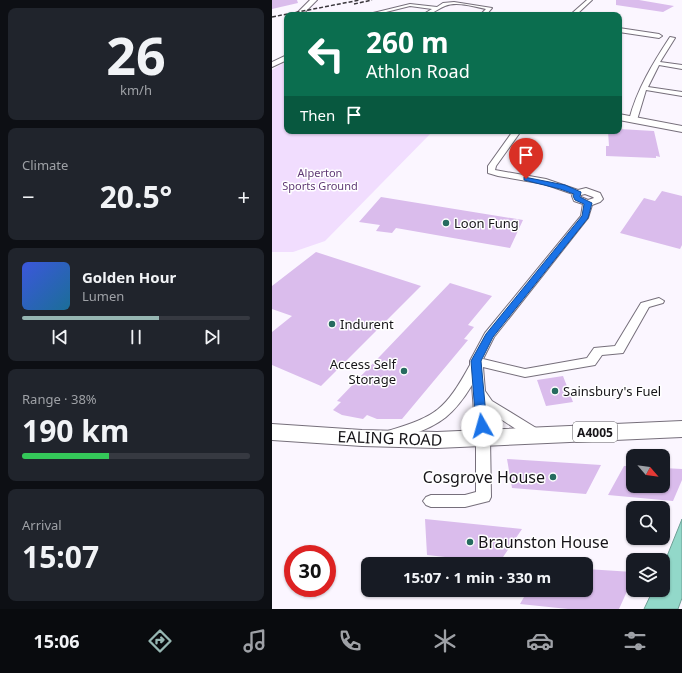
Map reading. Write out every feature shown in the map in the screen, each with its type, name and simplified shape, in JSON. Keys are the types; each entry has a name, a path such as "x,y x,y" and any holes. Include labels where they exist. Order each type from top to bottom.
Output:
{"main road":[{"path":"301,12 314,0"},
{"path":"272,65 284,59"},
{"name":"EALING ROAD","path":"272,432 437,440 682,429"},
{"name":"EALING ROAD","path":"652,431 682,437"}],"street":[{"path":"576,12 590,0"},
{"path":"430,12 445,4 454,3 490,8 486,12"},
{"path":"381,12 410,5 437,8"},
{"path":"622,30 674,38 656,63 637,102 633,120"},
{"path":"656,63 682,67"},
{"path":"644,88 682,94"},
{"path":"622,118 682,129"},
{"path":"380,438 413,430 437,419 455,402 489,336 586,216 588,203 577,199 576,196 578,193 550,183 498,174 491,171 492,166 515,134"},
{"path":"476,363 525,373 591,362 598,351 620,350 645,305 659,301"},
{"path":"431,501 465,501 484,497 483,438 476,363"},
{"path":"478,390 486,404 537,435"}],"green space":[{"name":"Alperton Sports Ground","path":"284,63 284,134 430,134 325,241 293,252 272,252 272,70"}],"shaded area":[{"path":"682,519 682,598 678,609 644,609 650,597 670,597 670,553 668,553"}],"building":[{"path":"272,0 297,0 298,3 272,9"},
{"path":"616,0 639,0 674,6 663,12 616,5"},
{"path":"622,129 654,131 660,157 606,156 606,146 609,146 608,134 622,134"},
{"path":"662,191 682,196 682,245 680,249 620,233 644,198 655,201"},
{"name":"Loon Fung","path":"381,197 523,220 510,248 396,228 392,233 376,231 380,225 359,222"},
{"name":"Indurent","path":"316,252 421,286 321,386 272,365 272,332 292,316 272,309 272,286"},
{"name":"Access Self Storage","path":"450,283 492,296 468,325 474,327 464,339 468,340 402,419 377,419 367,415 363,419 342,415 333,410 341,402 337,401"},
{"name":"Sainsbury's Fuel","path":"563,376 573,402 546,406 537,380"},
{"name":"Cosgrove House","path":"507,459 601,465 586,494 512,488"},
{"path":"624,466 626,466 626,493 670,493 670,468 682,469 682,480 673,501 608,495"},
{"name":"Braunston House","path":"425,519 522,529 503,557 445,557 427,555"},
{"path":"593,569 626,572 626,594 619,609 568,609 520,604 524,597 593,597"}],"railway":[{"path":"298,12 360,0"},
{"path":"354,4 372,0"},
{"path":"272,17 284,15"}],"place":[{"name":"Loon Fung","path":"446,223"},
{"name":"Indurent","path":"332,324"},
{"name":"Access Self Storage","path":"404,371"},
{"name":"Sainsbury's Fuel","path":"555,391"},
{"name":"Cosgrove House","path":"553,477"},
{"name":"Braunston House","path":"470,542"}],"route":[{"path":"482,426 476,361 489,336 586,216 588,203 577,199 576,196 578,193 554,184 526,179"}]}
